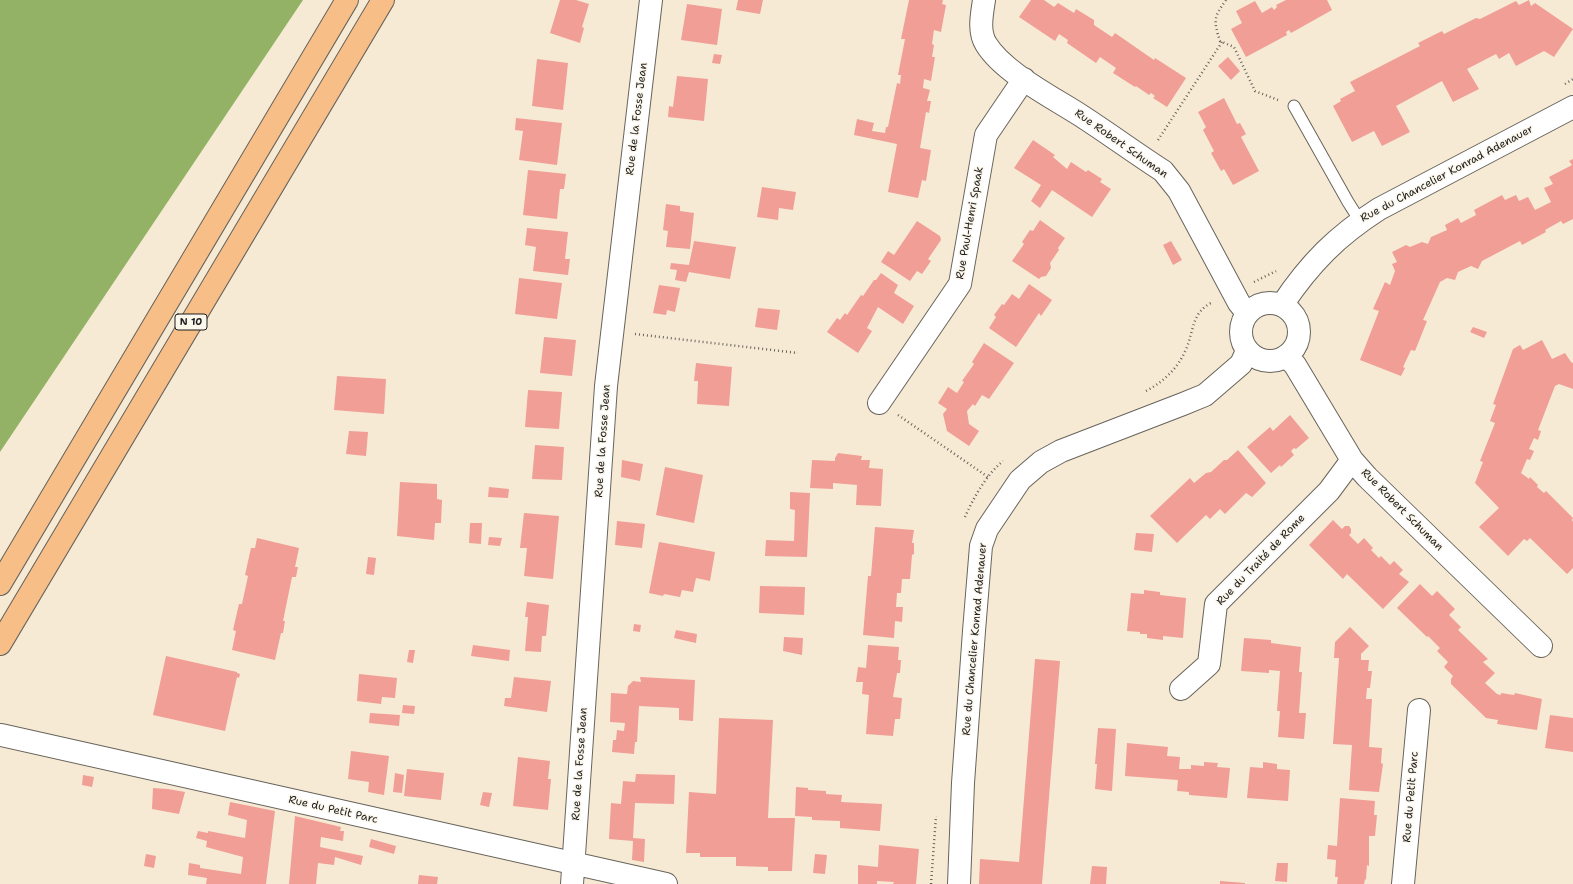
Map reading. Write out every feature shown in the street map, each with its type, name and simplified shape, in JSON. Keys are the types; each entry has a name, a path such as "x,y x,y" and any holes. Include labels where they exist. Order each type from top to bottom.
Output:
{"main road":[{"name":"N 10","path":"0,584 347,0"},
{"name":"N 10","path":"0,644 383,0"}],"street":[{"name":"Rue de la Fosse Jean","path":"572,884 606,386 651,0"},
{"name":"Rue Robert Schuman","path":"984,0 981,29 985,43 1002,63 1163,171 1179,191 1239,303 1247,313"},
{"name":"Rue Paul-Henri Spaak","path":"879,402 960,284 986,135 1024,79"},
{"name":"Rue du Chancelier Konrad Adenauer","path":"1282,305 1303,275 1324,252 1360,221 1386,205 1573,107"},
{"path":"1272,302 1282,305 1289,309 1295,316 1298,325 1299,334 1295,346 1286,356 1278,360 1261,360 1247,350 1242,342 1242,322 1247,313 1254,307 1263,303 1272,302"},
{"name":"Rue du Chancelier Konrad Adenauer","path":"959,884 963,783 973,638 981,546 987,529 1020,480 1041,462 1061,451 1204,395 1241,364 1247,350"},
{"name":"Rue Robert Schuman","path":"1286,356 1295,365 1352,460 1367,477 1541,646"},
{"name":"Rue du Traité de Rome","path":"1182,690 1209,664 1216,604 1329,491 1352,460"},
{"name":"Rue du Petit Parc","path":"1403,884 1419,710"},
{"name":"Rue du Petit Parc","path":"1,735 666,884"}],"lane":[{"path":"1294,106 1360,221"}],"path":[{"path":"1226,0 1216,14 1216,28 1220,41 1234,47 1255,91 1294,106"},
{"path":"1145,160 1222,42"},
{"path":"1140,394 1164,380 1173,371 1188,346 1198,313 1205,306 1215,301"},
{"path":"613,331 798,353"},
{"path":"879,402 988,477 1007,458"}],"green space":[{"path":"0,0 303,0 0,452"}],"building":[{"path":"560,0 576,0 589,4 582,27 584,28 580,43 550,33"},
{"path":"738,0 763,0 760,14 736,10"},
{"path":"909,0 943,0 942,4 946,5 941,32 934,30 932,57 935,57 931,81 924,79 923,88 930,90 927,101 931,101 929,113 926,112 920,148 931,150 926,181 922,180 918,198 888,192 897,144 854,135 857,119 874,123 872,131 885,133 886,127 888,127 897,83 900,84 901,75 898,75 905,39 901,39"},
{"path":"1031,0 1044,0 1054,7 1058,3 1074,13 1076,9 1094,20 1094,25 1112,37 1115,33 1154,60 1155,58 1186,78 1167,107 1153,98 1155,96 1151,93 1149,95 1113,73 1116,68 1100,57 1096,63 1067,43 1068,40 1059,34 1055,41 1019,17"},
{"path":"1286,0 1327,0 1332,10 1291,33 1289,30 1286,32 1287,35 1246,57 1231,29 1242,23 1236,11 1255,1 1262,13 1272,7 1274,10 1277,7 1276,5"},
{"path":"1529,0 1531,6 1535,3 1573,29 1554,57 1544,51 1516,66 1509,53 1499,59 1496,54 1467,69 1479,89 1453,102 1442,81 1396,106 1410,132 1382,146 1374,131 1352,142 1333,106 1341,101 1340,99 1355,91 1350,82 1420,46 1418,43 1442,31 1444,34 1476,18 1480,19 1516,1 1519,5"},
{"path":"687,4 722,9 717,45 681,40"},
{"path":"714,54 722,55 720,64 712,63"},
{"path":"1228,57 1240,71 1231,80 1218,66"},
{"path":"537,59 568,63 563,110 532,106"},
{"path":"677,76 708,79 704,121 668,117 669,106 673,107"},
{"path":"1224,98 1237,124 1240,123 1246,134 1241,137 1259,171 1233,185 1224,169 1221,171 1211,153 1214,151 1203,130 1206,127 1198,112"},
{"path":"516,118 562,123 557,165 519,160 523,131 515,130"},
{"path":"1033,140 1055,155 1053,157 1067,169 1071,162 1086,172 1088,170 1102,179 1100,182 1111,189 1092,217 1052,190 1040,208 1031,201 1041,185 1014,168"},
{"path":"1573,159 1573,219 1563,224 1561,221 1545,230 1546,232 1522,245 1520,241 1482,261 1478,269 1471,266 1458,272 1455,280 1447,278 1440,282 1423,320 1427,321 1415,351 1411,350 1403,367 1405,368 1401,376 1360,360 1379,311 1373,309 1385,282 1390,285 1395,271 1392,264 1397,262 1392,252 1406,245 1410,247 1422,242 1428,244 1431,237 1447,230 1445,225 1458,218 1461,223 1476,215 1474,210 1502,195 1505,200 1516,195 1519,201 1528,197 1535,210 1551,202 1544,188 1553,184 1549,177 1572,165 1569,161"},
{"path":"528,170 566,174 564,189 560,189 557,219 523,215"},
{"path":"762,187 796,192 793,210 779,208 778,220 757,217"},
{"path":"666,204 680,206 680,211 694,213 690,249 666,247 668,231 663,230"},
{"path":"1040,220 1065,238 1050,263 1051,268 1046,276 1039,279 1012,261 1024,244 1022,242 1030,230 1033,231"},
{"path":"917,221 940,236 941,240 928,259 931,261 922,274 917,271 910,281 881,262 888,251 894,255"},
{"path":"527,228 568,232 565,259 570,259 568,275 533,271 536,247 525,245"},
{"path":"694,241 736,247 730,279 689,272 686,282 675,280 677,270 670,269 671,263 689,265"},
{"path":"1171,241 1182,260 1173,265 1163,245"},
{"path":"881,273 898,285 894,293 914,306 903,324 878,307 867,328 872,331 858,353 827,332 837,318 840,320 845,313 847,315 861,295 863,296"},
{"path":"519,278 562,283 557,319 515,314"},
{"path":"1029,284 1052,300 1041,316 1039,313 1016,347 989,328 996,317 994,315 1002,304 1004,305 1012,294 1019,299"},
{"path":"659,285 680,288 675,312 667,310 666,315 653,313"},
{"path":"758,308 780,310 777,330 755,327"},
{"path":"1473,327 1487,332 1484,338 1470,332"},
{"path":"544,337 576,340 572,376 540,373"},
{"path":"1542,340 1552,359 1565,353 1573,363 1573,389 1559,384 1555,386 1538,430 1541,431 1538,440 1534,438 1529,449 1534,451 1530,460 1527,459 1521,473 1529,479 1530,477 1538,485 1537,487 1544,493 1546,491 1573,518 1573,568 1567,574 1530,538 1527,541 1524,539 1508,556 1479,527 1499,508 1475,483 1483,462 1480,461 1495,423 1490,421 1496,405 1493,404 1513,349 1520,345 1523,350"},
{"path":"984,343 1014,363 989,399 982,395 975,406 973,404 967,411 969,424 979,431 969,446 947,431 943,414 947,409 938,403 948,387 957,393 964,382 962,381 974,364 972,362"},
{"path":"696,363 732,367 729,406 697,404 698,381 694,381"},
{"path":"337,376 386,379 384,414 334,410"},
{"path":"528,390 562,392 559,429 525,427"},
{"path":"1290,415 1309,438 1296,449 1294,448 1291,451 1294,455 1281,467 1280,465 1271,473 1247,447 1270,427 1273,431"},
{"path":"349,431 368,432 366,456 346,454"},
{"path":"535,445 564,447 562,480 532,479"},
{"path":"1238,450 1266,483 1252,497 1246,493 1225,514 1220,509 1210,519 1206,515 1177,543 1150,516 1190,478 1194,483 1206,473 1211,472 1224,460 1227,460"},
{"path":"838,453 862,456 861,460 870,460 869,468 883,469 881,506 856,505 857,485 833,483 833,489 810,488 812,460 835,461"},
{"path":"622,460 643,464 640,481 621,477"},
{"path":"665,467 703,475 694,523 656,515"},
{"path":"400,482 437,484 437,499 442,500 441,523 435,523 434,540 397,536"},
{"path":"489,487 509,489 508,498 488,497"},
{"path":"790,492 810,493 807,557 765,556 766,540 794,541 795,510 790,509"},
{"path":"524,513 559,516 553,579 524,576 527,548 520,548"},
{"path":"1333,520 1342,529 1345,526 1349,526 1351,533 1349,535 1358,544 1364,538 1373,548 1371,550 1379,558 1381,556 1390,565 1394,561 1403,570 1399,574 1409,582 1383,609 1347,574 1343,579 1309,545"},
{"path":"617,521 645,524 642,548 615,545"},
{"path":"470,523 482,523 481,544 469,543"},
{"path":"875,527 914,530 912,543 914,543 914,554 912,555 910,579 902,579 901,593 897,593 896,607 903,607 902,622 895,621 894,638 863,635 868,576 871,576"},
{"path":"1136,533 1154,534 1152,552 1134,550"},
{"path":"489,537 502,538 500,546 488,545"},
{"path":"257,538 299,548 295,567 298,567 296,577 292,577 283,621 285,621 283,633 281,633 275,660 232,650 236,631 233,630 239,604 242,604 248,576 245,575 251,548 255,548"},
{"path":"659,542 715,552 710,581 696,578 693,592 682,590 680,597 649,593"},
{"path":"368,557 376,558 374,575 366,574"},
{"path":"1420,584 1432,596 1437,591 1455,609 1449,615 1461,627 1458,630 1488,659 1483,662 1495,673 1485,683 1497,694 1501,695 1501,693 1514,695 1515,693 1542,699 1537,730 1497,724 1498,720 1486,718 1451,684 1451,679 1453,676 1444,667 1448,662 1437,651 1440,648 1397,608"},
{"path":"760,586 805,587 804,615 759,613"},
{"path":"1144,590 1160,592 1160,595 1186,598 1183,638 1163,636 1163,640 1147,638 1147,634 1127,631 1131,593 1144,594"},
{"path":"527,602 549,605 546,636 542,636 541,652 525,651 528,617 525,617"},
{"path":"634,624 641,625 640,632 633,631"},
{"path":"1350,627 1369,646 1361,654 1361,660 1369,660 1368,671 1372,671 1370,688 1367,688 1366,699 1372,699 1369,747 1382,748 1381,763 1383,764 1379,792 1349,790 1352,745 1333,744 1339,658 1334,658 1335,642"},
{"path":"676,630 697,634 696,643 674,638"},
{"path":"784,637 803,638 802,655 783,651"},
{"path":"1244,638 1271,640 1271,643 1301,647 1299,672 1302,672 1299,713 1306,713 1304,739 1278,737 1280,711 1277,711 1280,671 1269,670 1269,673 1241,671"},
{"path":"473,645 510,650 509,661 471,656"},
{"path":"868,645 899,647 898,660 901,660 900,673 897,673 893,697 902,698 900,719 895,719 893,736 866,734 869,695 862,694 863,682 856,682 858,667 866,668"},
{"path":"409,650 415,650 413,663 407,662"},
{"path":"166,656 237,672 240,674 239,678 237,677 225,731 153,715"},
{"path":"1035,659 1060,661 1042,884 979,884 980,859 1019,862"},
{"path":"359,674 397,678 395,698 382,697 381,704 357,701"},
{"path":"514,677 551,681 547,712 504,706 505,698 511,698"},
{"path":"640,677 695,680 693,721 679,720 679,708 639,706 637,742 635,742 634,754 612,752 613,740 616,740 617,730 624,731 625,723 610,722 611,693 627,694 628,686 633,681 641,682"},
{"path":"403,705 415,706 414,714 402,713"},
{"path":"370,713 400,715 399,726 369,723"},
{"path":"1550,715 1573,718 1573,752 1545,748"},
{"path":"719,718 773,720 768,818 795,818 792,871 768,871 768,867 736,866 736,857 700,857 700,853 686,853 689,792 716,794"},
{"path":"1098,728 1116,729 1112,791 1095,789 1097,764 1095,764"},
{"path":"1127,743 1168,747 1167,756 1180,757 1179,769 1191,769 1191,765 1204,766 1204,762 1218,763 1217,767 1230,768 1227,798 1189,795 1189,792 1177,791 1178,780 1125,776"},
{"path":"351,751 389,756 384,795 368,792 369,782 348,779"},
{"path":"518,757 550,761 548,779 551,779 548,810 513,806"},
{"path":"1263,762 1277,764 1277,769 1290,770 1288,801 1247,798 1250,767 1263,768"},
{"path":"407,769 444,773 441,800 404,796"},
{"path":"395,773 404,775 402,793 393,792"},
{"path":"636,774 675,775 674,804 635,803 633,838 645,839 644,862 632,860 633,841 609,839 611,803 621,804 623,781 635,782"},
{"path":"83,775 94,777 92,787 82,785"},
{"path":"796,787 808,788 808,790 826,791 826,794 842,795 841,802 882,804 880,831 840,828 840,821 812,820 812,817 795,816"},
{"path":"153,788 185,792 179,814 152,809"},
{"path":"483,792 492,793 489,807 480,805"},
{"path":"1340,798 1375,801 1374,815 1377,815 1375,836 1369,836 1369,866 1367,865 1366,880 1365,879 1364,884 1337,884 1338,877 1335,877 1336,860 1327,859 1328,845 1337,846"},
{"path":"230,802 275,811 266,884 206,884 207,878 188,875 189,863 200,865 200,868 241,874 243,857 206,847 207,841 196,838 198,831 208,833 208,831 245,838 247,820 228,815"},
{"path":"295,816 341,827 340,831 344,831 343,841 321,837 320,847 363,856 361,865 335,857 334,865 318,863 316,884 289,884"},
{"path":"371,839 396,846 394,854 369,847"},
{"path":"879,845 919,849 916,884 893,884 894,882 877,881 877,884 858,884 858,865 878,867"},
{"path":"146,854 156,856 154,868 144,866"},
{"path":"815,854 827,855 825,874 813,873"},
{"path":"1277,863 1288,863 1287,882 1275,881"},
{"path":"1092,866 1107,867 1106,884 1090,884"},
{"path":"419,875 438,877 437,884 418,884"},
{"path":"1220,881 1245,883 1245,884 1220,884"}]}
